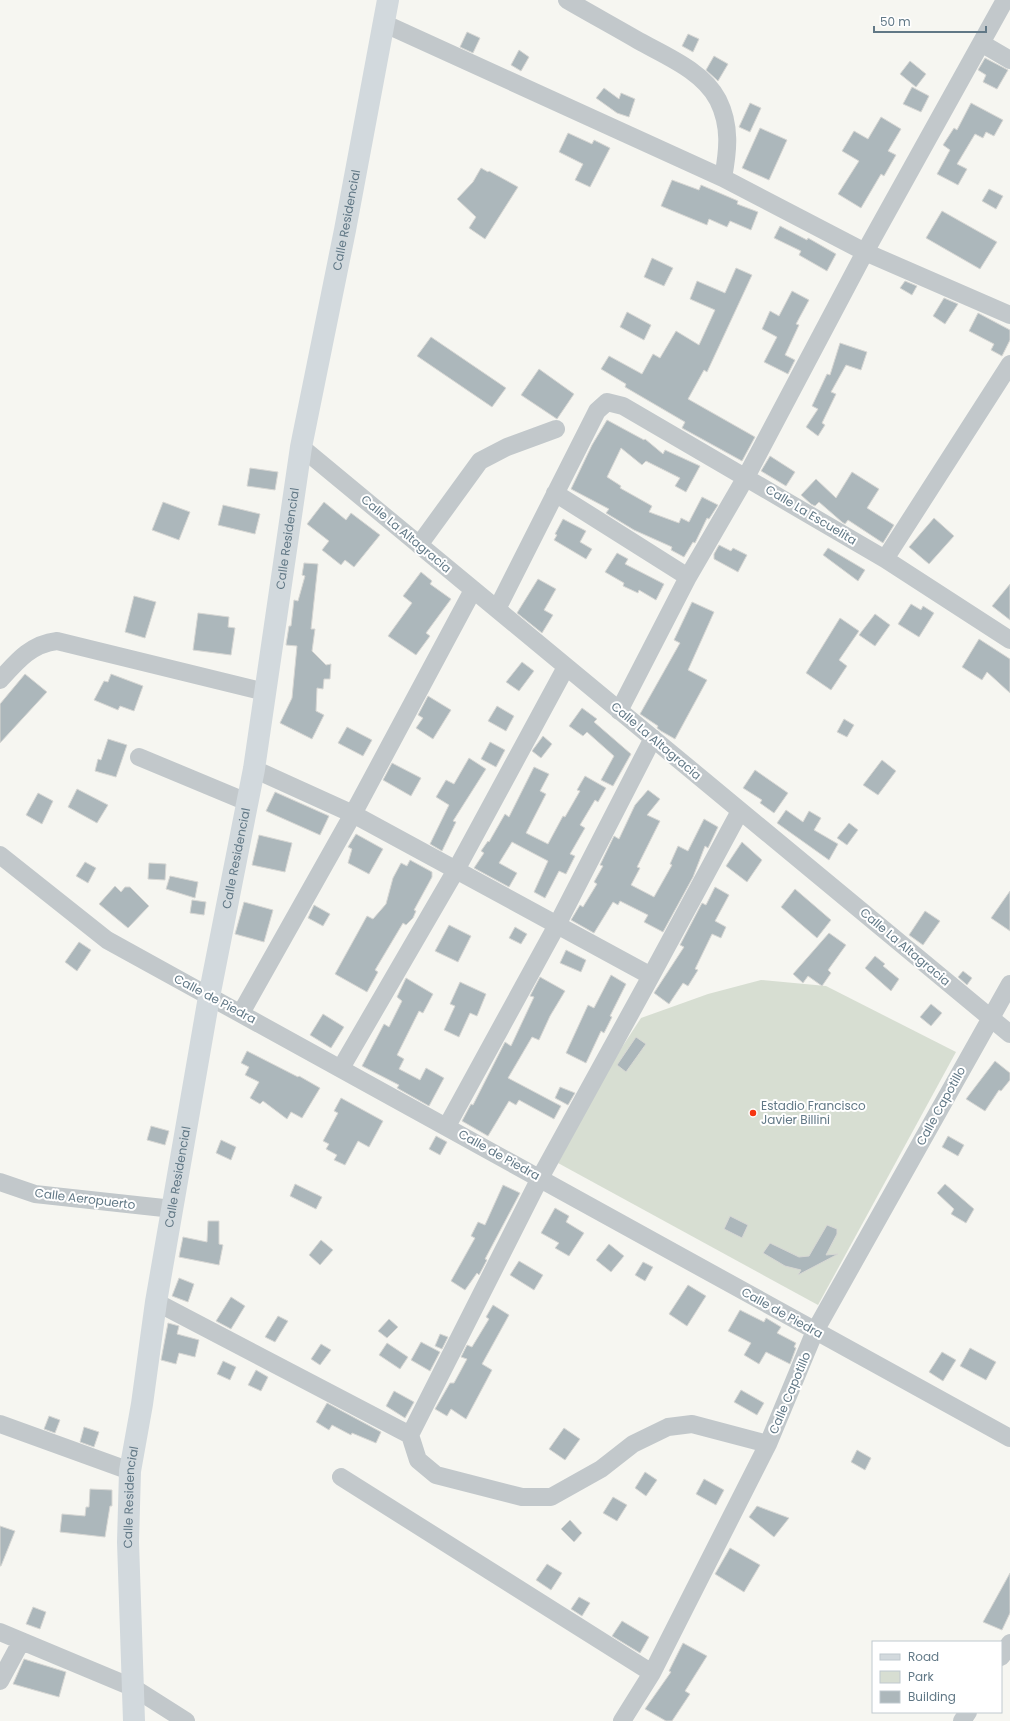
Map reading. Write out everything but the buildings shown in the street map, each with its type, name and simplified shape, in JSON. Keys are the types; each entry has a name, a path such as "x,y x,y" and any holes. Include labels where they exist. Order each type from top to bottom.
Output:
{"main road":[{"name":"Calle Residencial","path":"134,1721 128,1542 130,1471 142,1404 156,1302 209,997 254,769 301,447 345,230 388,0"}],"street":[{"path":"567,0 687,68 706,84 718,100 725,118 729,146 724,178"},
{"path":"619,711 688,577 746,477 865,252 1005,0"},
{"path":"383,23 724,178 865,252 1010,315"},
{"path":"981,43 1010,60"},
{"path":"886,559 1010,364"},
{"name":"Calle La Escuelita","path":"555,493 597,411 607,402 624,406 886,559 1010,640"},
{"path":"419,545 480,461 507,446 556,429"},
{"name":"Calle La Altagracia","path":"301,447 566,668 653,738 1010,1034"},
{"path":"497,609 555,493 688,577"},
{"path":"241,1013 353,814 473,590"},
{"path":"0,680 26,654 43,643 57,641 265,692"},
{"path":"342,1068 456,870 566,668"},
{"path":"447,1126 557,925 653,738"},
{"path":"139,757 247,802"},
{"path":"254,769 353,814 651,976"},
{"path":"740,811 540,1178 410,1435 418,1460 436,1476 522,1497 551,1497 601,1469 633,1444 668,1427 692,1424 768,1444"},
{"name":"Calle de Piedra","path":"0,855 107,940 209,997 342,1068 1010,1438"},
{"name":"Calle Capotillo","path":"622,1721 652,1673 768,1444 815,1331 1010,984"},
{"name":"Calle Aeropuerto","path":"0,1182 35,1194 172,1209"},
{"path":"156,1302 410,1435"},
{"path":"0,1424 130,1471"},
{"path":"341,1477 652,1673"},
{"path":"0,1632 134,1688 186,1721"},
{"path":"0,1681 21,1642"},
{"path":"1002,1655 1010,1642"}],"green space":[{"name":"Estadio Francisco Javier Billini","path":"761,980 826,986 956,1052 818,1305 558,1163 611,1064 641,1018 708,994"}],"place":[{"name":"Estadio Francisco Javier Billini","path":"753,1113"}]}
